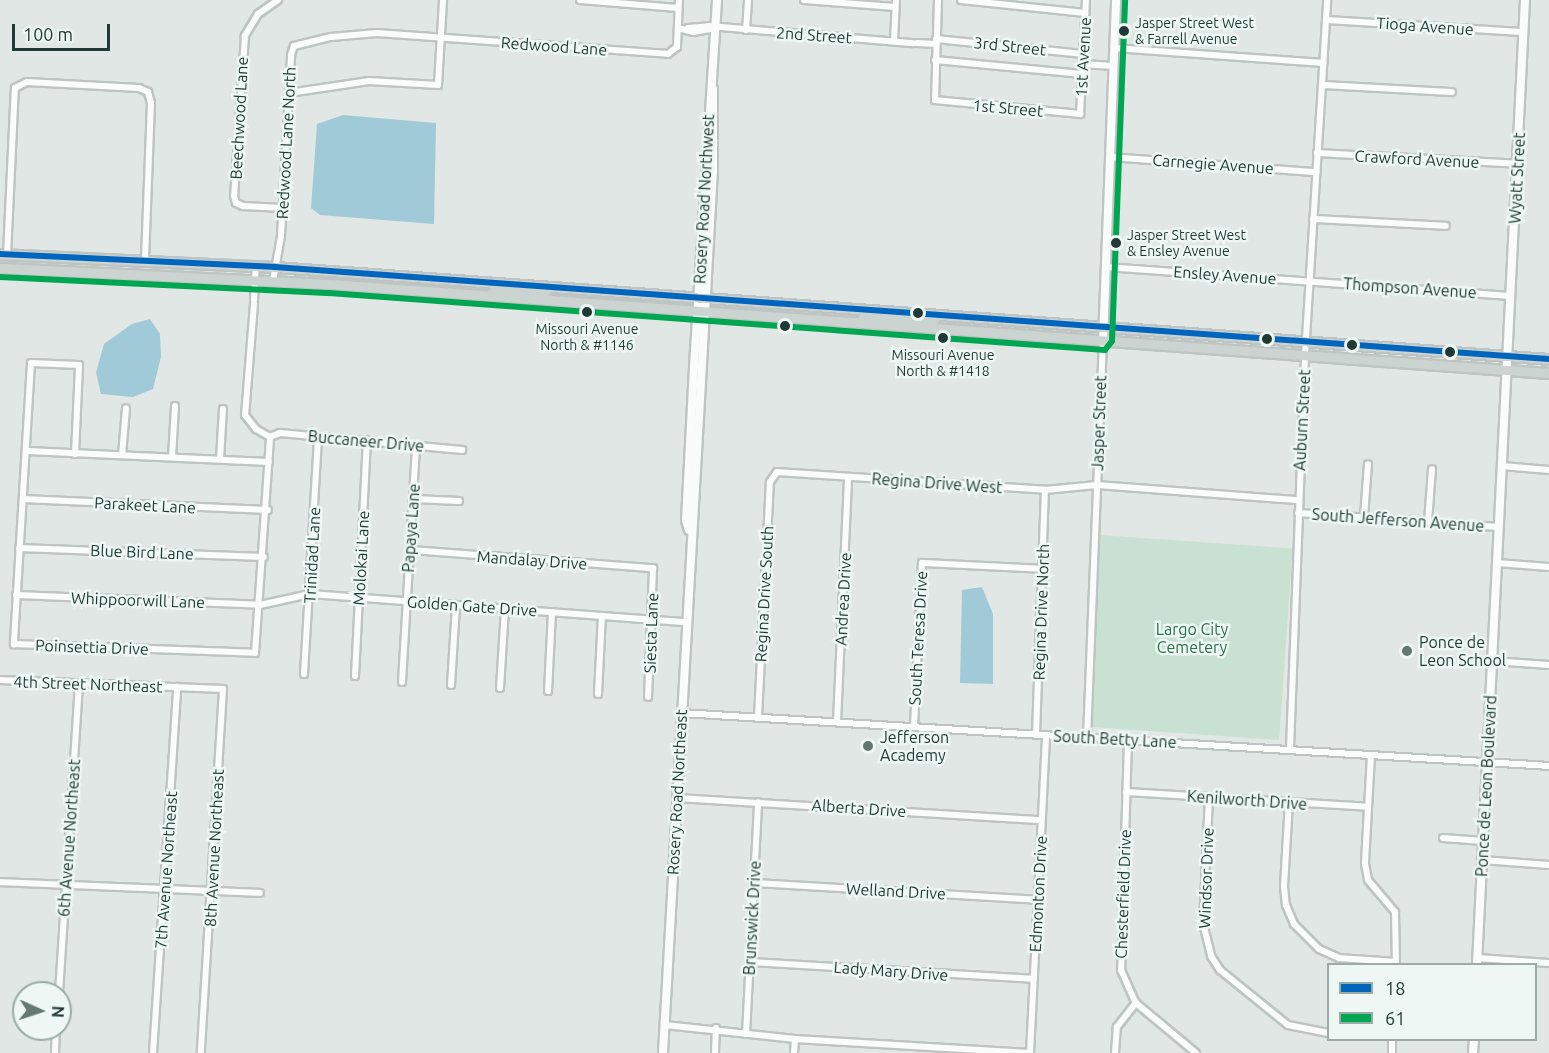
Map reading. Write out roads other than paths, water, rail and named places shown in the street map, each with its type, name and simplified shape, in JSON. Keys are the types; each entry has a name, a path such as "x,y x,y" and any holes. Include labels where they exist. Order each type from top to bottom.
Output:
{"main road":[{"path":"3,255 275,267 1549,359"},
{"path":"123,274 145,261"},
{"path":"149,275 156,268 186,263"},
{"path":"0,268 273,281 1549,373"},
{"path":"464,294 479,281"},
{"path":"489,296 496,290 556,293 564,287"},
{"path":"822,320 840,316 891,318 904,312"},
{"path":"896,325 909,320 944,321 969,317"}],"street":[{"name":"Beechwood Lane","path":"278,0 258,14 245,36 234,196 236,203 243,206 283,208"},
{"path":"289,93 369,81 438,85 442,0"},
{"path":"579,0 679,4 678,28"},
{"name":"Rosery Road Northwest","path":"702,298 706,170 717,0"},
{"path":"746,30 748,0"},
{"path":"804,0 896,3 894,41"},
{"path":"938,0 935,60 1082,74"},
{"path":"961,0 1085,13"},
{"name":"1st Avenue","path":"1080,114 1086,0"},
{"name":"Jasper Street","path":"1087,738 1116,0"},
{"name":"Auburn Street","path":"1290,748 1305,354 1327,0"},
{"name":"Wyatt Street","path":"1509,356 1525,0"},
{"name":"Tioga Avenue","path":"1326,20 1523,32"},
{"name":"Redwood Lane","path":"441,38 668,54 677,47 678,28"},
{"name":"2nd Street","path":"678,28 688,28 693,32 715,28 915,43 936,41"},
{"name":"Redwood Lane North","path":"273,281 283,208 291,55 300,43 377,33 441,38"},
{"name":"3rd Street","path":"936,41 1083,54"},
{"path":"1114,48 1323,63"},
{"name":"1st Street","path":"935,60 935,100 1080,114"},
{"path":"1083,64 1113,66"},
{"path":"3,255 15,88 27,82 140,88 148,92 151,103 145,261"},
{"path":"1322,86 1452,92"},
{"name":"Rosery Road Northwest","path":"702,298 716,106 713,89"},
{"name":"Crawford Avenue","path":"1317,153 1518,164"},
{"name":"Carnegie Avenue","path":"1110,157 1316,172"},
{"path":"706,170 710,213"},
{"path":"1313,219 1446,226"},
{"path":"256,266 245,415 249,423 270,437 268,510 260,605"},
{"name":"Ensley Avenue","path":"1105,267 1309,281"},
{"name":"Thompson Avenue","path":"1309,281 1511,296"},
{"name":"Rosery Road Northeast","path":"663,1053 690,532 695,513 702,298"},
{"name":"Ponce de Leon Boulevard","path":"1477,961 1509,356"},
{"name":"Poinsettia Drive","path":"75,454 79,365 31,363 14,644 255,653 260,605"},
{"path":"172,457 175,406"},
{"path":"122,455 126,408"},
{"path":"220,459 223,409"},
{"name":"Buccaneer Drive","path":"270,437 280,433 462,450"},
{"name":"Trinidad Lane","path":"304,674 318,436"},
{"name":"Molokai Lane","path":"355,676 367,440"},
{"name":"Papaya Lane","path":"402,682 416,446"},
{"path":"27,451 269,462"},
{"path":"1364,517 1368,464"},
{"path":"1502,466 1549,470"},
{"path":"1428,522 1432,469"},
{"name":"Regina Drive West","path":"777,472 1045,490 1097,485 1298,500"},
{"name":"Regina Drive South","path":"758,717 770,482 777,472"},
{"name":"Andrea Drive","path":"837,722 848,477"},
{"name":"Regina Drive North","path":"1036,734 1045,490"},
{"name":"Parakeet Lane","path":"23,499 268,510"},
{"path":"413,499 459,501"},
{"name":"South Jefferson Avenue","path":"1298,513 1499,527"},
{"name":"Blue Bird Lane","path":"19,548 264,557"},
{"name":"Mandalay Drive","path":"411,550 653,568"},
{"name":"South Teresa Drive","path":"914,726 919,572 922,563 934,561 1042,569"},
{"path":"1497,563 1549,567"},
{"name":"Siesta Lane","path":"648,697 653,568"},
{"name":"Golden Gate Drive","path":"260,605 310,594 686,622"},
{"name":"Whippoorwill Lane","path":"16,595 260,605"},
{"path":"451,685 456,606"},
{"path":"500,688 505,609"},
{"path":"548,691 552,612"},
{"path":"597,694 602,616"},
{"path":"1492,660 1549,665"},
{"name":"4th Street Northeast","path":"0,680 177,687"},
{"name":"6th Avenue Northeast","path":"60,981 79,684"},
{"name":"7th Avenue Northeast","path":"153,1053 166,888 177,687"},
{"name":"8th Avenue Northeast","path":"177,687 223,689 201,1053"},
{"name":"South Betty Lane","path":"681,713 1290,748 1549,766"},
{"name":"Edmonton Drive","path":"1030,1053 1046,735"},
{"name":"Chesterfield Drive","path":"1128,740 1119,956 1124,982 1136,1003 1196,1053"},
{"path":"1289,802 1284,886 1286,905 1294,924 1319,949 1338,958 1396,963 1395,912 1366,873 1371,755"},
{"name":"Kenilworth Drive","path":"1126,792 1368,807"},
{"name":"Windsor Drive","path":"1209,797 1203,923 1211,956 1220,970 1288,1025 1327,1033"},
{"name":"Alberta Drive","path":"676,798 1041,820"},
{"name":"Brunswick Drive","path":"746,1034 758,802"},
{"path":"1443,838 1483,841"},
{"path":"1482,860 1549,865"},
{"path":"0,882 260,893"},
{"name":"Welland Drive","path":"754,883 1038,900"},
{"path":"1477,961 1549,963"},
{"name":"Lady Mary Drive","path":"750,962 1033,979"},
{"path":"1115,1053 1117,1027 1136,1003"},
{"path":"665,1025 716,1028 746,1034 795,1039 950,1051 1030,1053"},
{"path":"715,1053 716,1028"},
{"path":"794,1053 795,1039"},
{"path":"872,1053 873,1044"}],"water":[{"path":"343,115 436,123 434,224 320,215 311,208 317,124"},
{"path":"150,319 160,334 161,357 153,389 133,397 101,394 96,372 104,344 132,324"},
{"path":"982,587 993,614 993,684 960,683 962,590"}],"place":[{"name":"Jasper Street West & Farrell Avenue","path":"1124,31"},
{"name":"Jasper Street West & Ensley Avenue","path":"1116,243"},
{"name":"Missouri Avenue North & #1146","path":"587,312"},
{"name":"Missouri Avenue North & #1418","path":"943,338"},
{"name":"Ponce de Leon School","path":"1407,651"},
{"name":"Jefferson Academy","path":"868,746"}],"park label":[{"name":"Largo City Cemetery","path":"1192,638"}]}
